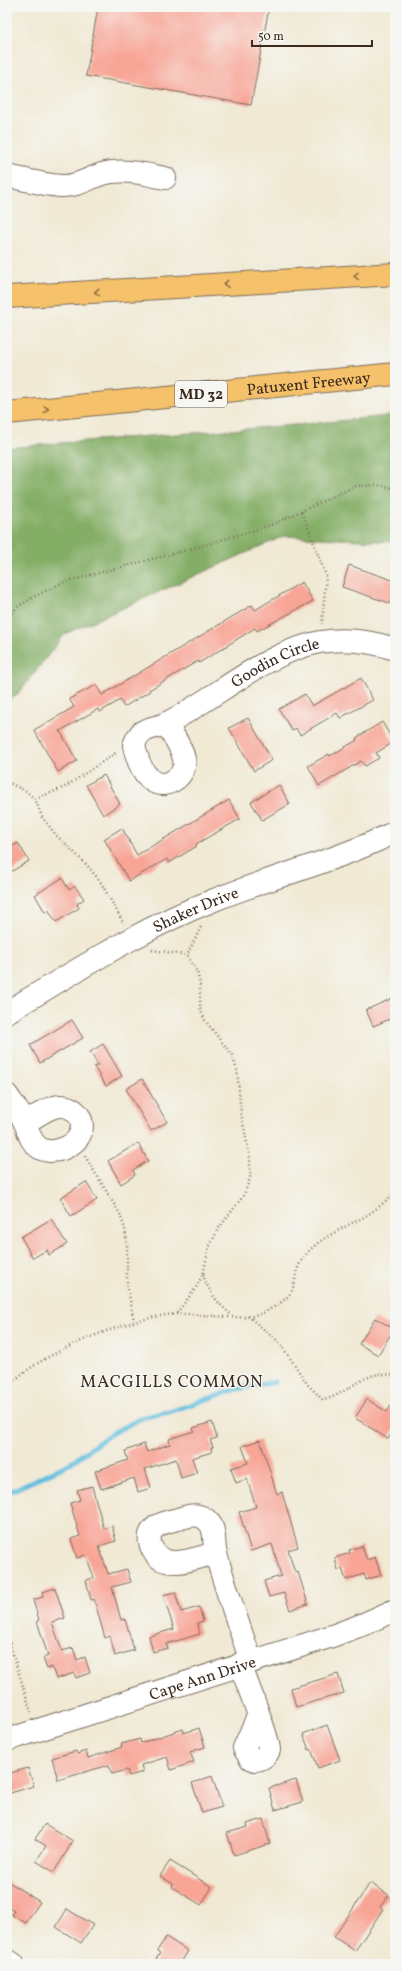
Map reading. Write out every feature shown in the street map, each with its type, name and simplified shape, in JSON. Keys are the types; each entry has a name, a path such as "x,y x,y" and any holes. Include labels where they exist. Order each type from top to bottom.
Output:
{"highway":[{"path":"7,297 395,274"},
{"name":"Patuxent Freeway","path":"7,413 395,374"}],"street":[{"path":"7,176 64,186 78,184 103,174 111,173 137,173 165,178"},
{"name":"Goodin Circle","path":"134,745 141,733 166,723 270,661 296,650 320,642 349,639 375,643 395,649"},
{"path":"134,745 136,756 149,779 165,784 175,781 182,774 185,767 184,758 166,723"},
{"name":"Shaker Drive","path":"7,1012 88,962 167,920 214,900 342,854 395,832"},
{"path":"7,1095 25,1123 30,1137 37,1146 45,1151 52,1152 60,1150 76,1140 80,1133 82,1124 74,1109 68,1105 52,1107 25,1123"},
{"path":"215,1553 258,1716"},
{"name":"Cape Ann Drive","path":"7,1740 332,1636 395,1610"},
{"path":"7,1960 13,1964"}],"path":[{"path":"7,619 16,608 37,595 64,582 271,526 340,492 356,486 377,485 395,488"},
{"path":"302,512 326,576 320,642"},
{"path":"35,799 65,787 122,748 134,745"},
{"path":"7,782 26,791 35,799 42,817 56,835 86,864 100,881 122,920"},
{"path":"187,955 201,927"},
{"path":"151,950 187,955"},
{"path":"177,1314 190,1298 203,1274 209,1248 219,1228 244,1195 250,1178 250,1158 241,1113 237,1070 232,1055 204,1019 200,1008 200,984 197,972 187,955"},
{"path":"76,1140 120,1214 125,1228 127,1244 127,1284 134,1321"},
{"path":"7,1389 36,1363 60,1350 134,1321 177,1314 233,1316 258,1314 284,1300 290,1294 297,1271 303,1259 312,1249 340,1228 371,1213 395,1193"},
{"path":"203,1274 207,1286 217,1303 233,1316"},
{"path":"248,1316 280,1343 308,1386 323,1400 332,1398 379,1374 395,1375"},
{"path":"7,1635 36,1730"}],"green space":[{"path":"395,415 395,542 284,536 65,634 16,696 7,700 7,448 104,439 298,425"}],"building":[{"path":"98,7 269,7 251,105 86,76"},
{"path":"349,565 395,581 395,605 342,587"},
{"path":"302,582 313,601 257,631 255,628 199,663 198,661 149,690 150,691 124,707 120,700 100,712 98,709 60,731 77,761 58,772 34,730 74,707 69,699 96,685 102,695 252,605 255,610"},
{"path":"361,678 373,700 340,718 337,713 300,735 296,728 292,731 279,709 305,694 312,706"},
{"path":"248,718 272,760 254,771 229,728"},
{"path":"382,722 394,742 376,753 379,758 365,766 361,761 319,786 308,766 329,754 330,756 357,740 356,738"},
{"path":"104,775 120,804 103,815 86,785"},
{"path":"279,785 290,804 262,820 251,802"},
{"path":"229,800 240,819 196,844 197,846 169,863 167,859 129,881 104,839 122,828 137,855"},
{"path":"18,843 29,861 7,874 7,849"},
{"path":"62,878 69,890 75,886 84,899 77,904 79,908 56,922 48,909 45,912 35,895"},
{"path":"395,997 395,1017 373,1026 366,1010"},
{"path":"72,1020 83,1038 40,1063 30,1045"},
{"path":"103,1044 122,1076 106,1086 94,1067 98,1065 90,1052"},
{"path":"142,1079 167,1122 151,1131 126,1089"},
{"path":"138,1143 148,1161 133,1170 135,1175 121,1184 108,1161"},
{"path":"86,1182 97,1200 71,1216 60,1198"},
{"path":"51,1219 67,1244 49,1255 47,1250 33,1258 21,1237"},
{"path":"375,1318 394,1329 378,1355 359,1344"},
{"path":"367,1399 387,1412 395,1399 395,1428 388,1439 355,1418"},
{"path":"212,1422 217,1438 210,1440 213,1447 211,1448 212,1452 192,1458 197,1473 181,1478 176,1459 145,1469 151,1488 138,1492 134,1478 101,1489 95,1471 128,1460 125,1451 144,1444 147,1452 170,1444 169,1439 194,1431 193,1428"},
{"path":"260,1440 277,1494 282,1492 298,1547 288,1550 295,1573 298,1572 308,1604 290,1610 284,1593 269,1597 264,1581 281,1576 272,1544 251,1551 239,1512 256,1507 247,1479 236,1483 231,1468 248,1463 242,1446"},
{"path":"92,1486 104,1529 112,1526 116,1541 99,1546 108,1574 127,1569 131,1582 112,1587 121,1620 125,1619 134,1650 115,1656 110,1636 105,1638 94,1599 91,1600 86,1580 94,1578 86,1555 77,1558 71,1539 80,1536 70,1503 80,1500 77,1490"},
{"path":"362,1546 367,1560 375,1557 381,1575 366,1580 364,1574 346,1580 342,1569 338,1570 335,1558 350,1553 349,1550"},
{"path":"55,1588 65,1618 52,1622 62,1651 73,1648 77,1660 85,1657 90,1673 76,1678 74,1673 56,1679 52,1667 47,1669 43,1658 48,1656 37,1621 39,1620 33,1600 43,1597 42,1592"},
{"path":"175,1592 181,1612 199,1607 203,1621 197,1623 200,1634 166,1644 168,1648 153,1652 149,1636 174,1629 163,1595"},
{"path":"338,1674 344,1693 296,1707 291,1688"},
{"path":"327,1725 340,1760 318,1768 311,1749 309,1750 303,1734"},
{"path":"199,1728 205,1747 190,1752 194,1762 171,1770 167,1757 141,1765 143,1772 129,1776 127,1770 112,1774 109,1765 58,1780 52,1758 76,1751 77,1754 86,1751 88,1758 122,1747 121,1744 140,1739 141,1743 183,1729 184,1733"},
{"path":"28,1768 34,1786 7,1794 7,1774"},
{"path":"212,1776 222,1807 202,1813 192,1783"},
{"path":"296,1780 303,1802 275,1810 269,1788"},
{"path":"263,1819 270,1844 234,1855 227,1833 248,1827 247,1824"},
{"path":"45,1824 73,1841 54,1872 36,1861 46,1846 35,1839"},
{"path":"170,1861 212,1887 201,1905 172,1887 173,1884 160,1876"},
{"path":"7,1881 40,1902 26,1923 12,1915 14,1911 7,1907"},
{"path":"370,1883 389,1895 380,1907 383,1909 355,1951 334,1937"},
{"path":"67,1909 93,1925 81,1943 56,1927"},
{"path":"166,1937 188,1951 180,1964 153,1964 160,1953 157,1951"}],"waterway":[{"path":"7,1493 69,1464 112,1433 144,1417 169,1412 237,1389 275,1382"}],"district":[{"name":"MACGILLS COMMON","path":"172,1381"}]}
